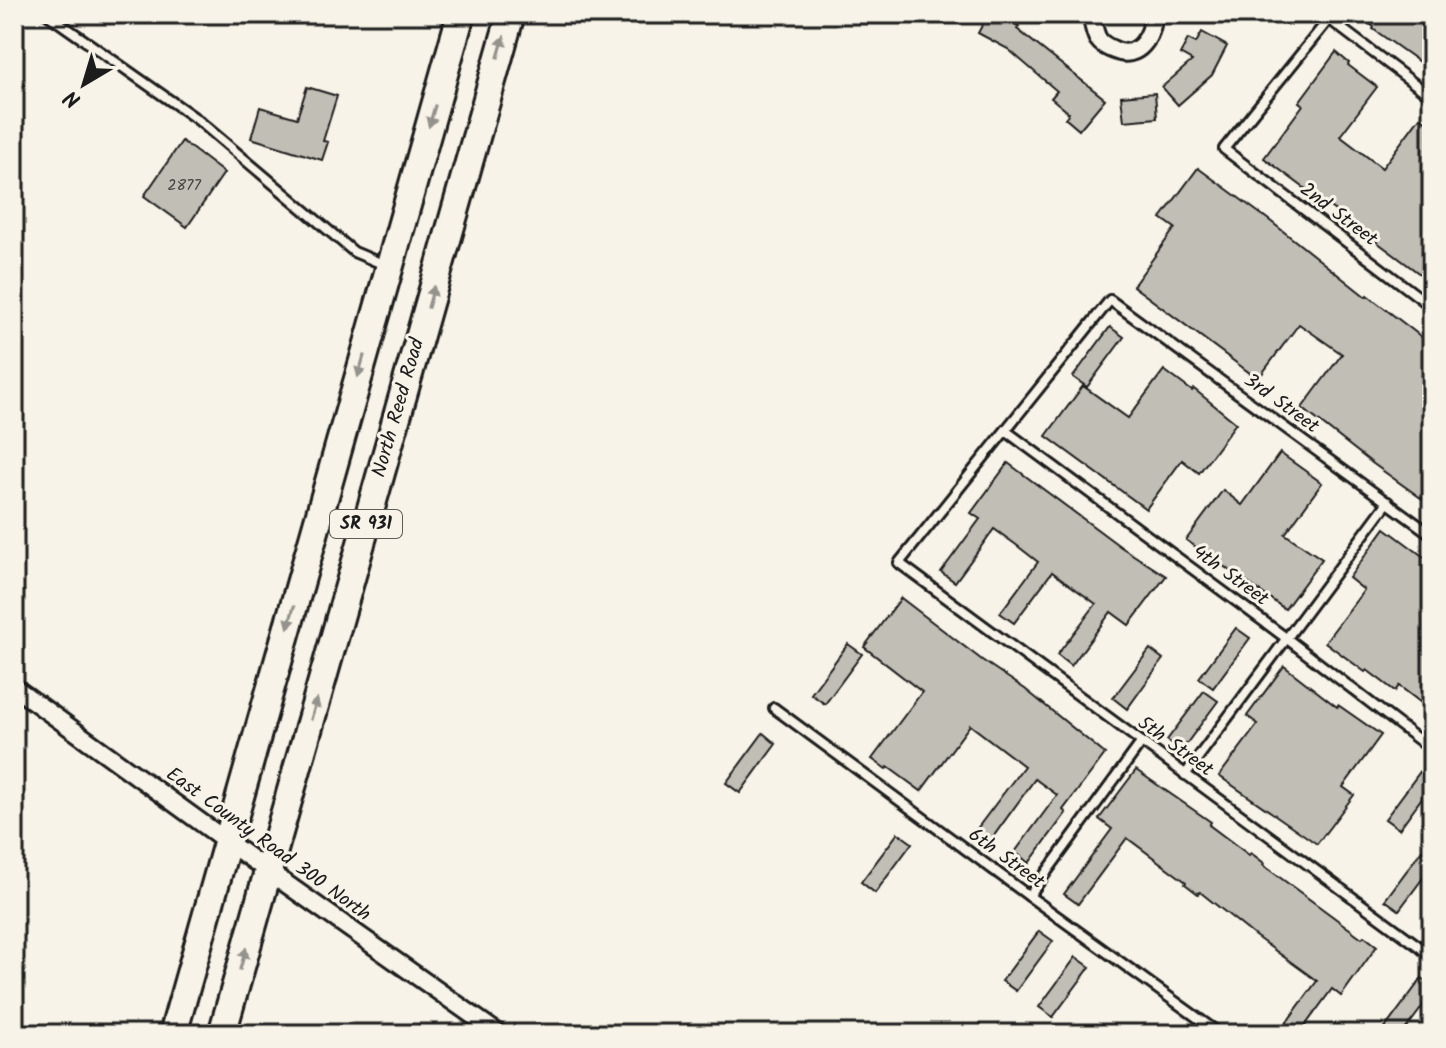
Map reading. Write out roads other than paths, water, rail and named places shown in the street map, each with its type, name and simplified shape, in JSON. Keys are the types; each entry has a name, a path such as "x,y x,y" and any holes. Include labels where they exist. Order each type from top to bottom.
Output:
{"main road":[{"name":"SR 931","path":"173,1034 461,14"},
{"name":"North Reed Road","path":"222,1034 511,14"}],"street":[{"path":"1091,14 1097,37 1104,46 1122,54 1134,52 1144,45 1153,14"},
{"name":"East County Road 300 North","path":"14,687 499,1034"}],"lane":[{"path":"47,14 198,120 354,252 389,267"},
{"name":"2nd Street","path":"1432,97 1329,19 1224,149 1432,307"},
{"name":"3rd Street","path":"1006,431 1110,300 1432,535"},
{"name":"5th Street","path":"1006,431 899,563 1432,956"},
{"name":"4th Street","path":"1006,431 1432,750"},
{"path":"1185,775 1388,502"},
{"name":"6th Street","path":"774,708 1220,1034"},
{"path":"1029,896 1141,743"},
{"path":"1423,950 1432,938"}]}
